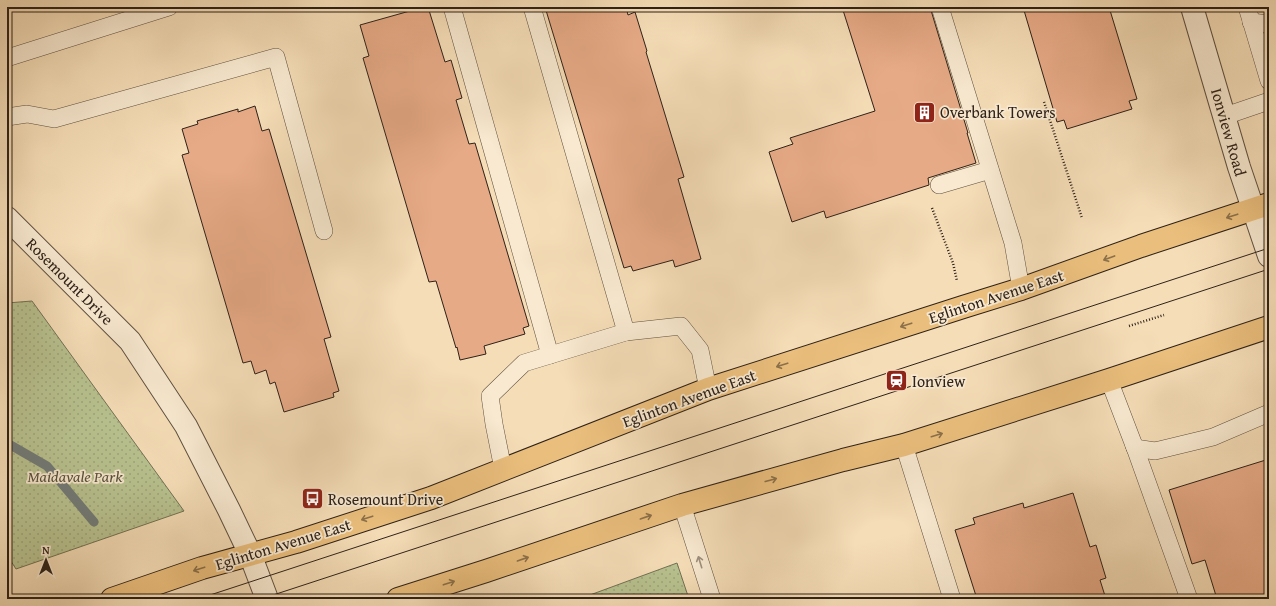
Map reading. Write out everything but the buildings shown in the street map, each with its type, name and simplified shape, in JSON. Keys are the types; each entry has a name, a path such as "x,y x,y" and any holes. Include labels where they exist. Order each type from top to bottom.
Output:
{"main road":[{"name":"Eglinton Avenue East","path":"112,599 202,568 296,542 431,498 708,389 1021,289 1141,246 1261,207"},
{"path":"398,599 682,505 904,445 1269,328"}],"street":[{"name":"Ionview Road","path":"1192,7 1239,167 1261,207 1269,256"},
{"name":"Rosemount Drive","path":"7,218 130,341 186,426 230,510 250,554 267,599"}],"lane":[{"path":"7,58 169,7"},
{"path":"452,7 550,355"},
{"path":"532,7 626,332"},
{"path":"940,7 1013,243 1021,289"},
{"path":"1249,15 1269,24"},
{"path":"1249,15 1269,82"},
{"path":"7,117 27,114 54,119 276,57 324,231"},
{"path":"1225,116 1269,101"},
{"path":"939,185 990,170"},
{"path":"503,469 490,396 524,363 626,332 681,326 700,350 708,389"},
{"path":"1109,380 1189,599"},
{"path":"1134,445 1135,448 1155,451 1213,437 1269,413"},
{"path":"904,445 952,599"},
{"path":"682,505 712,599"}],"path":[{"path":"1044,102 1082,218"},
{"path":"932,207 953,262 964,307"},
{"path":"1129,326 1164,315"}],"green space":[{"name":"Maidavale Park","path":"32,301 184,511 16,569 7,555 7,303"},
{"path":"677,563 689,599 579,599"}],"waterway":[{"path":"7,443 47,466 94,522"}],"tram line":[{"path":"198,599 1269,248"},
{"path":"261,599 1269,269"}],"place":[{"name":"Overbank Towers","path":"925,112"},
{"name":"Ionview","path":"896,381"},
{"name":"Rosemount Drive","path":"313,499"}]}
